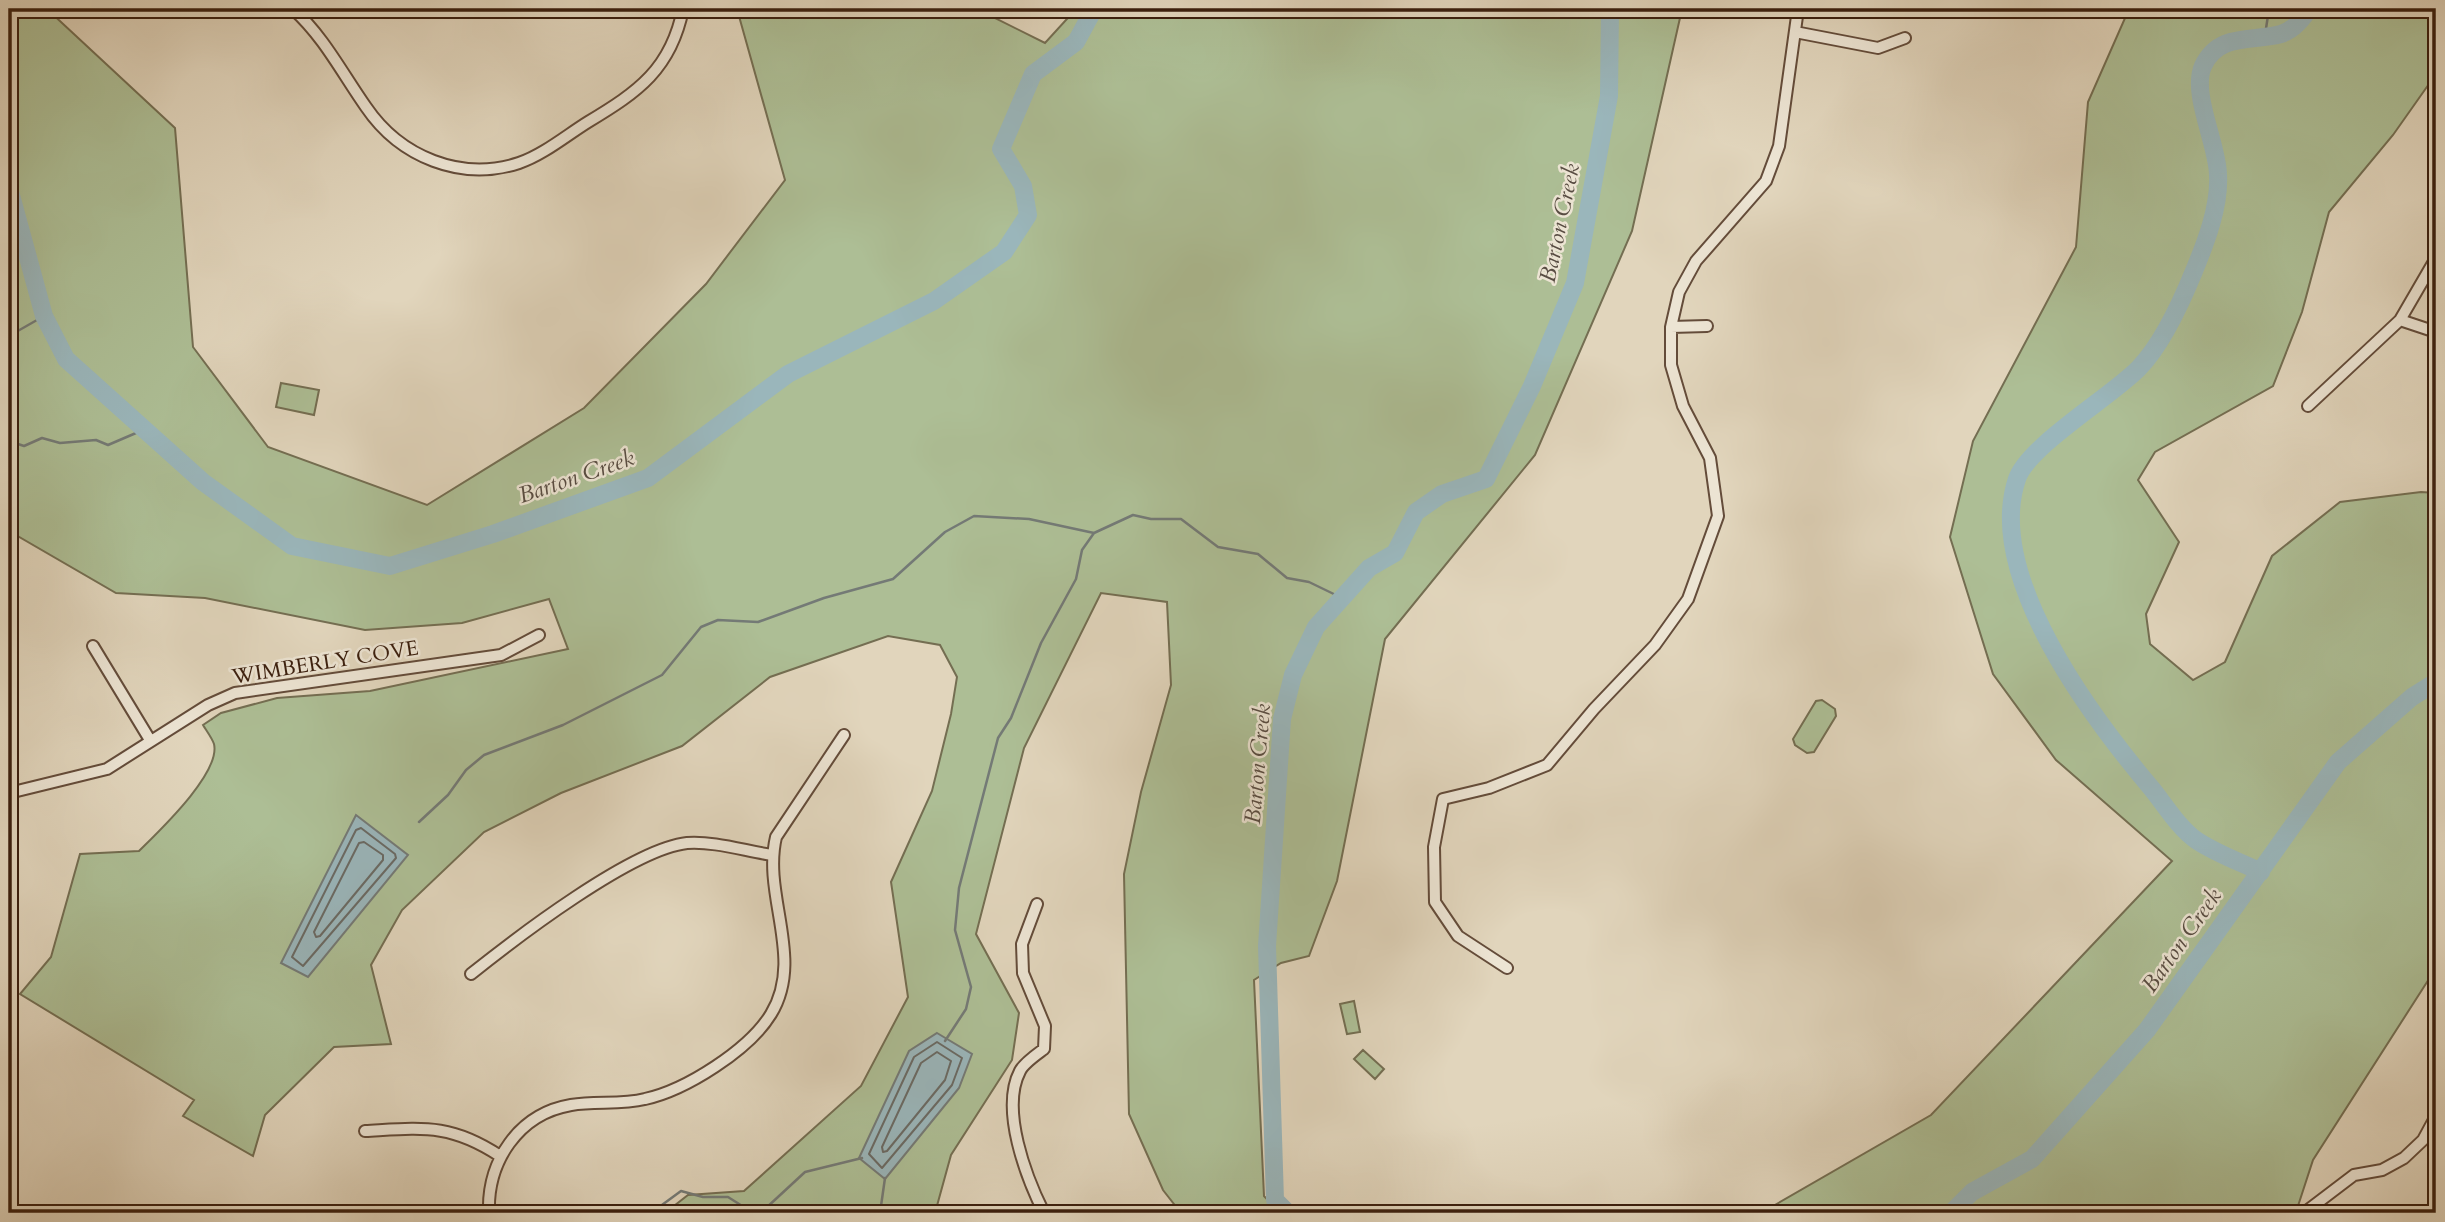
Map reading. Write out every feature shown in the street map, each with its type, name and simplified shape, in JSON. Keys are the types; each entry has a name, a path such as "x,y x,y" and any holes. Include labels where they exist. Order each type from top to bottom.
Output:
{"street":[{"path":"293,9 317,34 368,110 398,141 429,160 471,169 495,169 522,162 639,89 661,66 677,36 683,9"},
{"path":"1507,968 1458,936 1435,902 1434,847 1443,799 1489,788 1547,765 1594,709 1654,645 1688,599 1718,516 1710,458 1683,406 1671,365 1671,327 1679,292 1696,261 1766,181 1779,146 1798,9"},
{"path":"1795,32 1878,48 1905,38"},
{"path":"2308,406 2400,320 2436,258"},
{"path":"2400,320 2436,332"},
{"path":"1671,327 1707,326"},
{"name":"WIMBERLY COVE","path":"9,793 94,775 208,705 235,693 501,655 538,635"},
{"path":"93,646 150,740"},
{"path":"488,1213 490,1182 500,1156 529,1122 543,1114 569,1106 635,1101 675,1090 699,1077 754,1034 771,1015 782,989 786,963 772,855 786,819 844,736"},
{"path":"471,974 526,931 647,855 672,846 698,843 772,855"},
{"path":"1037,904 1022,944 1023,973 1045,1026 1044,1049 1021,1069 1011,1099 1019,1149 1044,1213"},
{"path":"2304,1213 2354,1175 2382,1170 2404,1158 2423,1140 2436,1116"},
{"path":"365,1131 421,1128 448,1130 500,1156"}],"green space":[{"path":"9,9 47,9 175,128 193,347 268,447 427,505 584,408 706,284 785,180 737,9 977,9 1045,43 1076,9 1682,9 1632,231 1535,455 1385,639 1337,881 1309,956 1281,963 1254,980 1264,1196 1280,1213 1181,1213 1163,1190 1129,1114 1124,874 1141,792 1171,685 1167,602 1101,593 1024,748 976,934 1019,1013 1012,1060 951,1155 935,1213 665,1213 688,1195 744,1191 861,1086 908,997 891,882 932,791 951,714 957,677 940,645 888,636 770,677 682,746 561,793 484,832 402,910 371,965 391,1044 334,1047 265,1115 253,1156 183,1116 194,1100 20,994 51,957 80,854 139,851 148,842 186,801 208,770 214,756 214,744 203,725 221,713 277,698 370,691 568,649 549,599 462,623 365,630 205,598 116,593 14,534 9,539"},
{"path":"2129,9 2436,9 2436,74 2393,135 2329,212 2302,312 2273,386 2155,452 2138,480 2179,542 2146,614 2150,644 2193,680 2225,662 2272,556 2340,502 2421,492 2436,493 2436,968 2313,1160 2298,1206 2290,1213 1761,1213 1931,1115 2172,861 2056,760 1993,674 1950,537 1973,441 2076,247 2088,102"},
{"path":"281,383 319,390 314,415 276,407"},
{"path":"1822,700 1835,709 1836,716 1814,752 1807,753 1795,745 1793,739 1816,701"},
{"path":"1354,1001 1360,1032 1347,1034 1340,1004"},
{"path":"1363,1050 1384,1069 1375,1079 1354,1059"}],"water":[{"path":"356,815 408,855 308,977 281,963"},
{"path":"937,1033 972,1054 959,1088 885,1179 859,1158 909,1051"}],"waterway":[{"name":"Barton Creek","path":"9,188 44,316 66,359 203,482 292,546 390,566 493,534 648,478 788,374 934,301 1004,252 1028,215 1023,186 1001,149 1033,74 1076,42 1094,9"},
{"name":"Barton Creek","path":"1288,1213 1275,1200 1267,946 1282,719 1293,675 1316,627 1369,568 1395,553 1416,512 1442,494 1486,479 1532,386 1575,283 1609,96 1610,9"},
{"path":"2265,35 2269,9"},
{"path":"2261,872 2211,849 2190,835 2101,725 2050,644 2030,601 2016,559 2011,517 2017,479 2024,466 2053,437 2139,368 2164,335 2189,283 2211,224 2218,186 2217,162 2200,90 2203,66 2210,55 2227,43 2290,30 2309,9"},
{"path":"9,336 44,316"},
{"path":"9,441 24,446 42,438 60,443 96,440 108,445 143,430"},
{"path":"419,822 448,795 466,770 484,755 563,725 662,675 701,627 718,620 758,622 824,598 893,579 945,532 974,516 1029,519 1094,533 1133,515 1151,519 1181,519 1218,547 1258,554 1287,578 1309,582 1342,598"},
{"path":"945,1041 966,1009 971,987 955,930 959,888 998,738 1011,718 1041,643 1076,579 1082,550 1094,533"},
{"name":"Barton Creek","path":"1951,1213 1972,1192 2032,1159 2147,1030 2338,762 2412,697 2436,682"},
{"path":"651,1213 681,1191 703,1197 728,1197 747,1209 765,1209 805,1172 862,1158"},
{"path":"880,1213 885,1178"}]}
